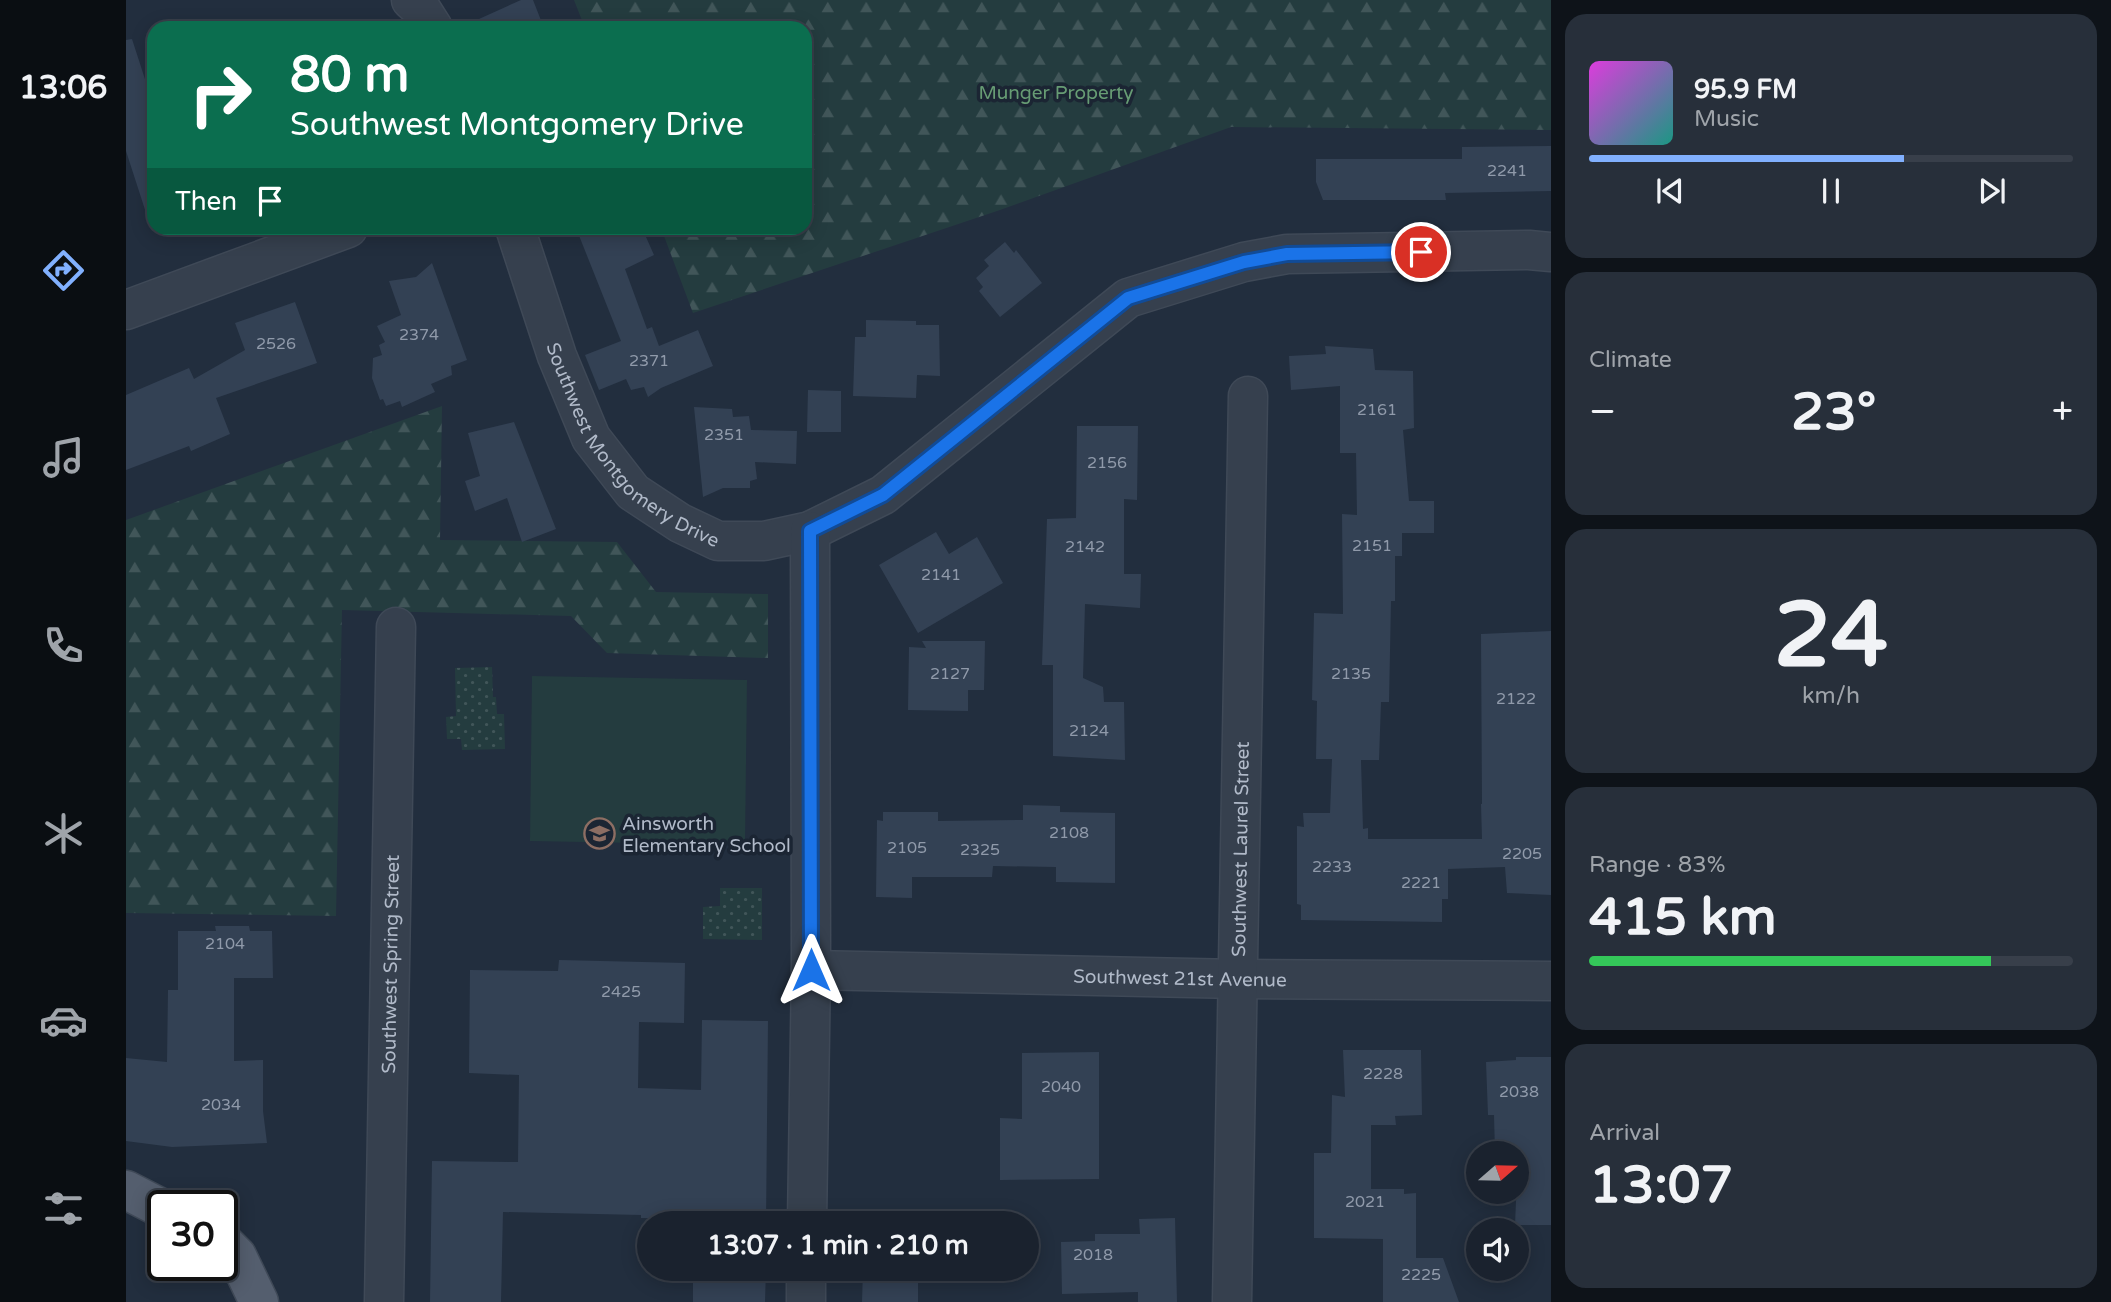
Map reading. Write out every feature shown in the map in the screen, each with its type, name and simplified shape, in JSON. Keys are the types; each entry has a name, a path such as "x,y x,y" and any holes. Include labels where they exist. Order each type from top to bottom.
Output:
{"main road":[{"path":"126,1190 147,1201"},
{"path":"238,1258 260,1302"}],"street":[{"path":"411,0 429,21"},
{"path":"126,310 329,235"},
{"name":"Southwest Montgomery Drive","path":"518,235 557,356 592,438 633,492 680,523 718,541 764,541 810,531 883,495 1128,298 1244,262 1287,254 1529,250 1551,252"},
{"name":"Southwest Laurel Street","path":"1232,1302 1248,396"},
{"path":"807,1211 811,970 810,531"},
{"name":"Southwest Spring Street","path":"384,1302 396,627"},
{"name":"Southwest 21st Avenue","path":"811,970 1238,979 1551,981"},
{"path":"806,1281 806,1302"}],"green space":[{"name":"Munger Property","path":"574,0 1551,0 1551,130 1231,127 1000,210 693,313 664,235 812,235 812,21 582,21"},
{"path":"442,406 440,540 617,542 656,592 768,594 768,658 607,653 571,616 342,610 336,916 126,913 126,520"},
{"path":"492,667 493,697 496,697 497,714 504,714 505,749 462,750 461,739 447,739 446,717 456,716 455,668"},
{"path":"532,676 747,680 745,845 530,841"},
{"path":"720,888 762,888 762,940 703,939 703,907 720,906"}],"building":[{"path":"521,0 533,0 541,21 474,21"},
{"path":"132,39 147,85 147,216 126,151 126,40"},
{"path":"1551,146 1551,191 1445,193 1446,200 1323,200 1316,182 1316,159 1462,159 1462,147"},
{"path":"579,235 645,235 654,255 625,269 647,329 652,327 659,346 698,330 713,366 661,388 648,397 644,387 631,390 626,379 599,390 585,355 621,341"},
{"path":"1005,242 1014,253 1016,250 1042,283 1000,317 979,291 983,287 976,278 989,266 984,260"},
{"path":"432,263 467,360 451,366 452,375 431,384 435,392 402,407 400,401 386,406 383,399 380,400 372,378 373,358 382,355 379,345 385,342 377,326 401,315 389,281 416,277"},
{"path":"295,302 317,363 216,398 230,434 191,451 189,446 126,470 126,395 189,368 194,379 245,350 235,323"},
{"path":"866,320 916,321 916,325 939,325 940,376 917,375 916,398 853,396 855,337 866,337"},
{"path":"1325,346 1373,349 1375,370 1413,371 1414,428 1403,430 1409,501 1434,501 1434,533 1402,533 1402,556 1395,556 1395,601 1391,601 1389,702 1381,702 1379,760 1361,760 1363,829 1368,828 1368,839 1482,839 1481,634 1551,631 1551,895 1507,893 1505,867 1448,869 1448,899 1442,899 1442,922 1301,920 1301,905 1297,904 1297,826 1304,827 1303,813 1330,813 1332,759 1316,759 1317,701 1312,700 1314,613 1343,614 1342,514 1357,515 1356,453 1340,453 1340,386 1291,390 1289,356 1326,354"},
{"path":"808,390 841,391 841,432 807,432"},
{"path":"694,407 732,409 733,417 749,416 751,430 797,431 796,464 755,462 757,479 750,481 750,488 723,488 703,497"},
{"path":"514,422 556,529 522,542 507,498 475,511 465,481 480,476 468,433"},
{"path":"1077,426 1138,426 1137,500 1124,499 1124,574 1141,574 1140,608 1085,604 1083,678 1103,687 1104,702 1124,702 1125,760 1053,756 1053,665 1042,665 1047,519 1076,518"},
{"path":"936,532 949,554 977,537 1003,583 918,633 879,565"},
{"path":"922,641 985,641 984,690 968,690 968,711 908,710 909,647 926,648"},
{"path":"1023,805 1060,806 1060,812 1115,813 1115,883 1056,882 1056,867 993,866 992,877 912,877 912,898 876,897 877,820 883,821 883,812 938,812 938,821 1023,820"},
{"path":"215,926 249,926 250,931 272,931 273,978 234,978 234,1061 263,1060 263,1111 267,1143 172,1147 126,1141 126,1058 167,1062 168,990 178,990 178,931 216,931"},
{"path":"559,960 685,963 684,1023 639,1022 638,1088 701,1090 702,1020 768,1021 766,1211 637,1211 637,1215 503,1212 501,1302 430,1302 432,1161 518,1162 519,1075 469,1073 470,970 558,971"},
{"path":"1343,1050 1421,1050 1422,1115 1395,1116 1396,1125 1371,1125 1371,1189 1404,1189 1404,1194 1416,1193 1416,1258 1443,1258 1459,1302 1383,1302 1383,1239 1314,1238 1314,1153 1331,1153 1332,1095 1345,1097"},
{"path":"1099,1052 1099,1179 1000,1180 1000,1118 1022,1119 1022,1053"},
{"path":"1516,1057 1551,1057 1551,1225 1529,1225 1529,1218 1515,1218 1516,1204 1530,1204 1530,1141 1495,1141 1494,1115 1488,1115 1486,1062 1516,1060"},
{"path":"1175,1218 1177,1302 1138,1302 1138,1292 1062,1294 1061,1242 1095,1241 1095,1234 1140,1234 1139,1219"},
{"path":"693,1281 766,1281 765,1302 693,1302"},
{"path":"863,1281 918,1281 918,1302 862,1302"}],"place":[{"name":"Ainsworth Elementary School","path":"599,834"}],"route":[{"path":"811,970 810,531 883,495 1128,298 1244,262 1287,254 1421,252"}]}
